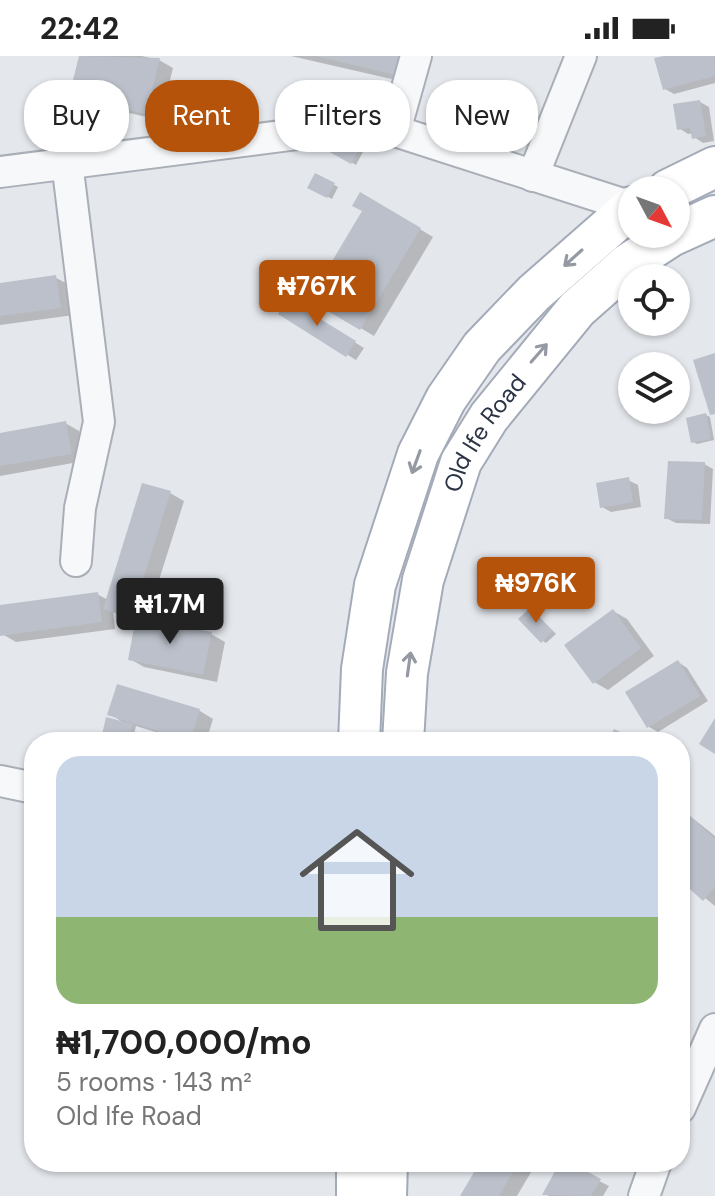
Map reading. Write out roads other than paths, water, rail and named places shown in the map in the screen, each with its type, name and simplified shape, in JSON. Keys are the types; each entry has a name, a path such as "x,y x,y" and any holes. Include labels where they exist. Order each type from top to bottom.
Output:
{"main road":[{"path":"690,179 715,167"},
{"name":"Old Ife Road","path":"404,732 407,673 423,580 461,462 489,417 577,309 628,264 671,236 715,216"},
{"name":"Old Ife Road","path":"359,732 362,669 375,585 418,454 446,399 482,347 534,293 618,219"},
{"path":"357,1172 357,1196"},
{"path":"386,1196 387,1172"}],"street":[{"path":"409,80 416,56"},
{"path":"533,176 581,56"},
{"path":"0,172 275,136"},
{"path":"410,136 618,203"},
{"path":"67,162 99,422 80,508 76,561"},
{"path":"0,781 24,786"},
{"path":"690,1085 715,1029"}]}
